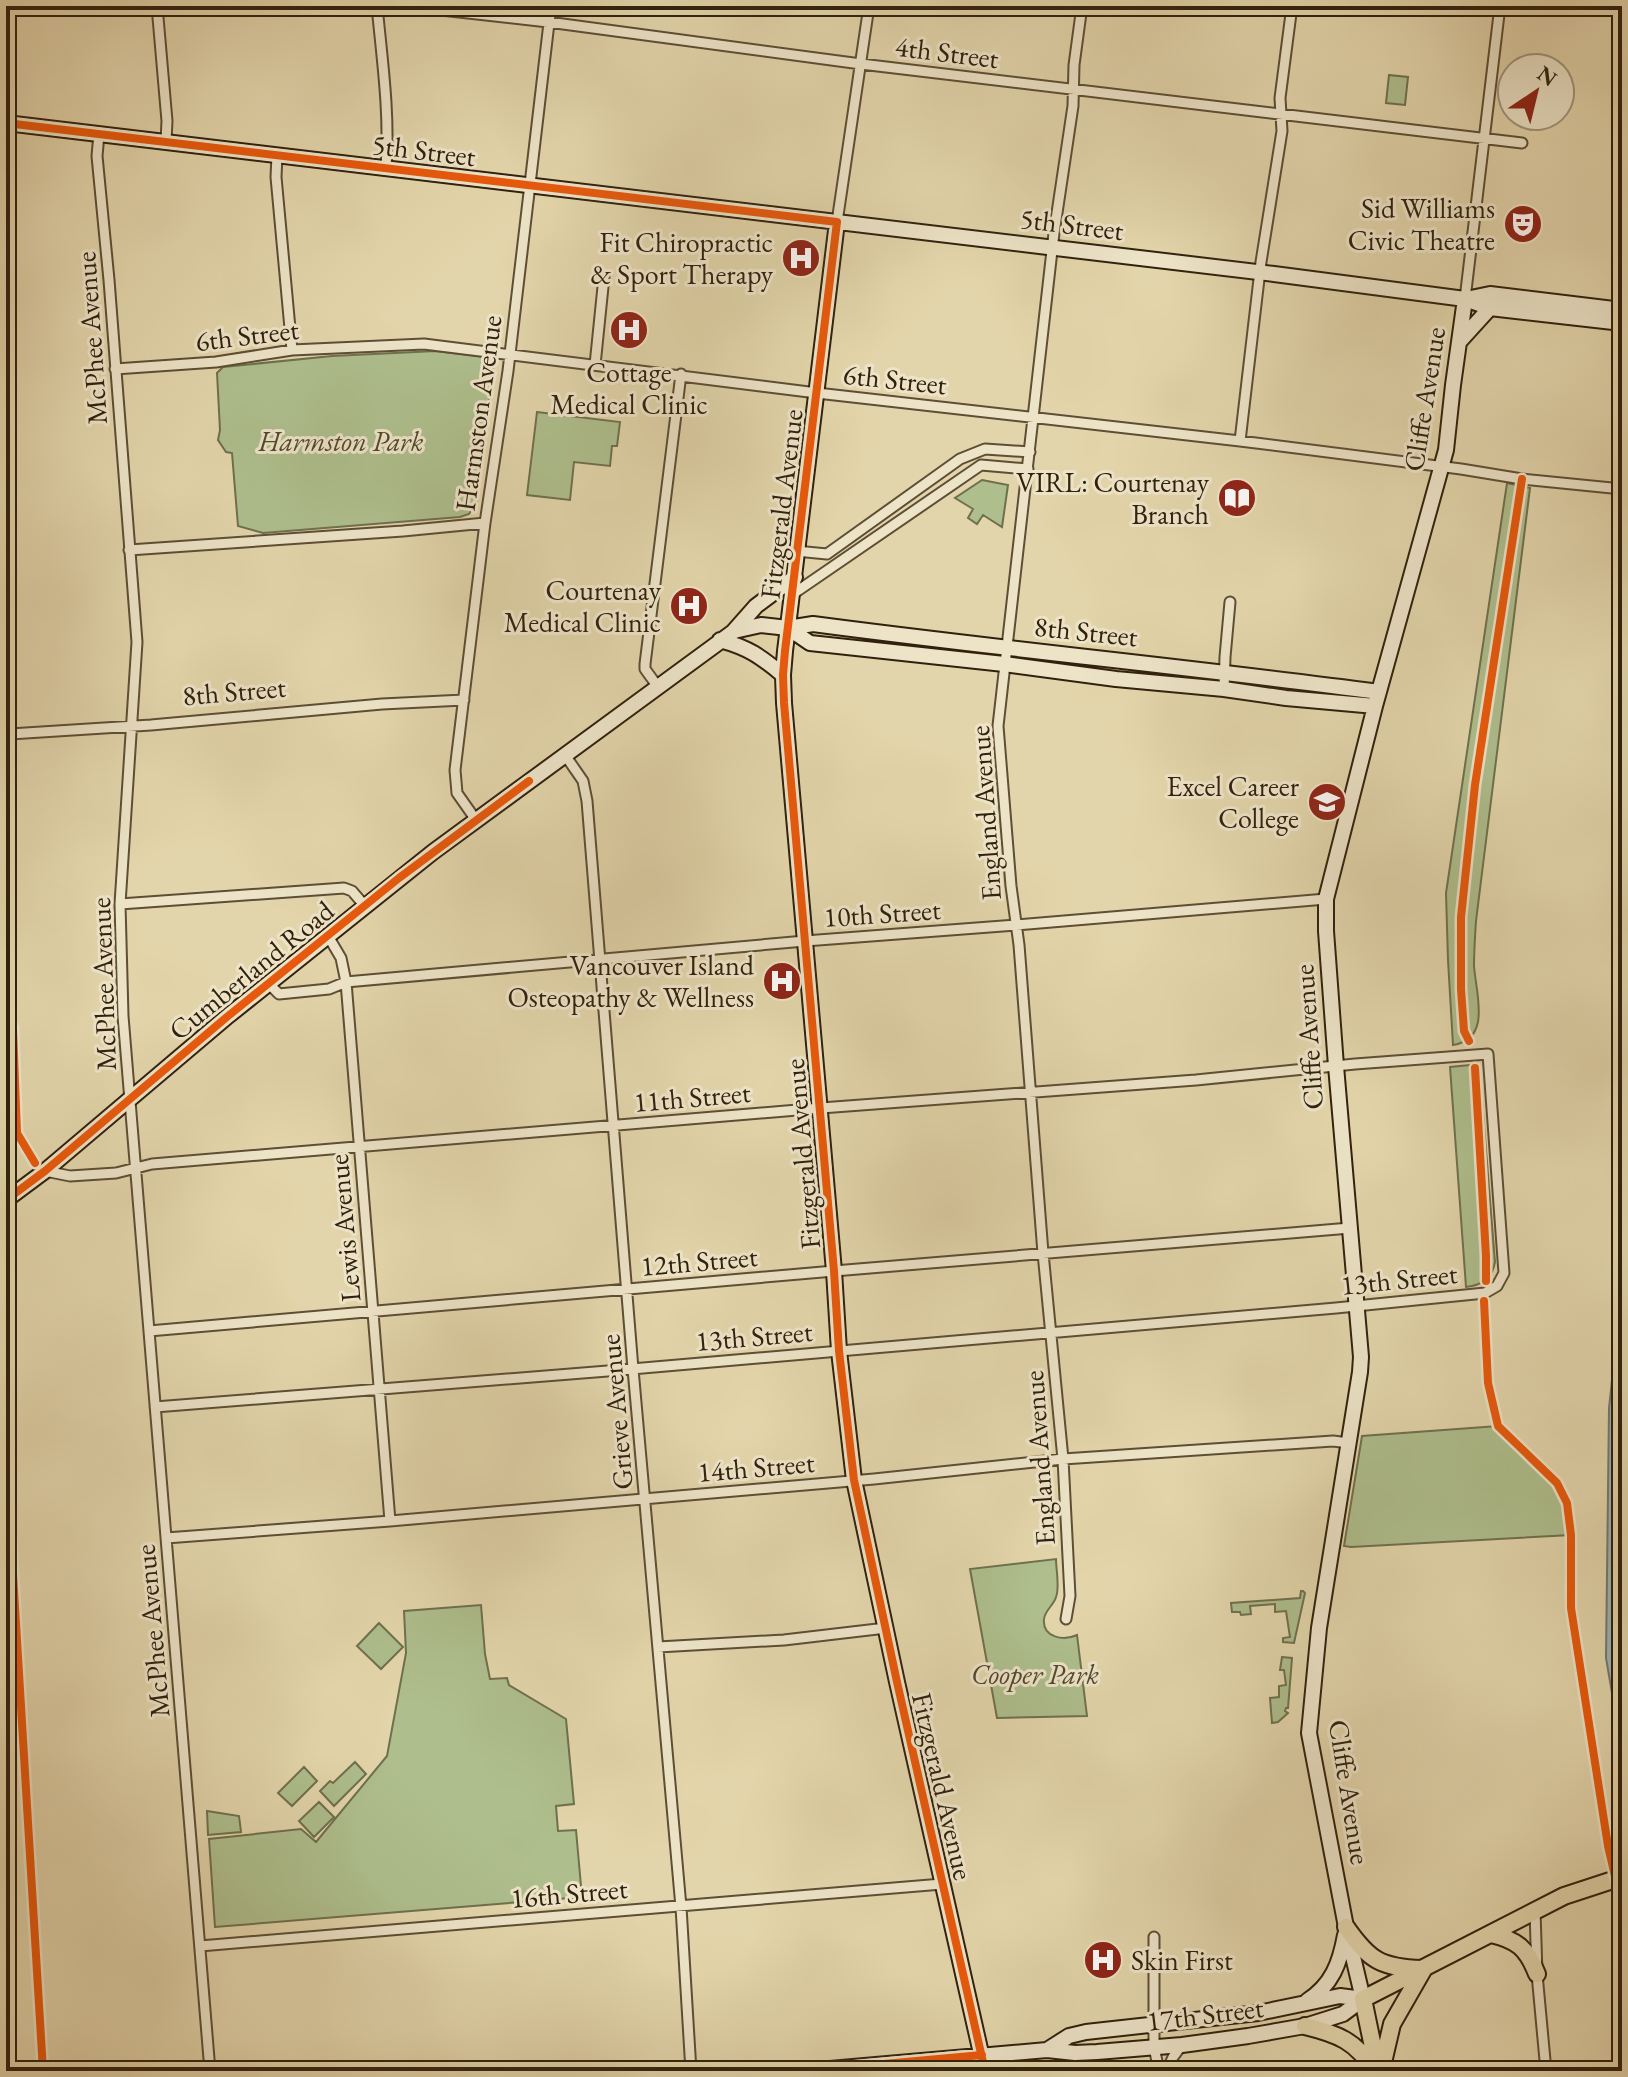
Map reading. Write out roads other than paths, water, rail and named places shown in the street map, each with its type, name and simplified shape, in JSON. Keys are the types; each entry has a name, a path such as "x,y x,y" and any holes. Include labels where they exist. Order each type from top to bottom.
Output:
{"main road":[{"name":"17th Street","path":"1363,1999 1534,1910 1564,1896 1614,1880"},
{"path":"1346,1927 1359,1946 1375,1960 1389,1966 1424,1969 1392,2024 1378,2071"},
{"path":"1491,1934 1518,1944 1528,1955 1537,1974"},
{"name":"Cliffe Avenue","path":"1363,1999 1378,2071"},
{"path":"1305,2026 1326,2031 1353,2045 1378,2071"}],"street":[{"path":"157,6 166,141"},
{"path":"377,6 384,82 386,168"},
{"name":"4th Street","path":"405,6 1522,143"},
{"name":"Harmston Avenue","path":"476,820 457,793 455,779 551,6"},
{"name":"Fitzgerald Avenue","path":"869,6 837,222 783,675 839,1351 854,1480 985,2071"},
{"name":"England Avenue","path":"1066,1619 1070,1596 1063,1459 998,726 1053,248 1073,106 1074,65 1082,6"},
{"path":"1240,441 1259,273 1282,131 1280,98 1292,6"},
{"name":"Cliffe Avenue","path":"1363,1999 1309,1733 1319,1628 1360,1372 1326,899 1446,450 1500,6"},
{"name":"5th Street","path":"6,123 1259,273 1465,299 1490,308 1622,323"},
{"name":"McPhee Avenue","path":"99,134 97,156 137,642 120,904 123,1016 210,2071"},
{"path":"277,155 276,177 292,350"},
{"path":"595,365 604,277"},
{"name":"5th Street","path":"1465,299 1490,294 1622,310"},
{"path":"1460,341 1490,308"},
{"name":"6th Street","path":"115,369 216,362 292,350 424,344 1622,489"},
{"path":"658,687 645,669 645,664 681,374"},
{"path":"796,551 827,554 960,459 985,449 1030,452"},
{"path":"793,594 981,465 1028,469"},
{"path":"129,550 485,523"},
{"name":"Cumberland Road","path":"6,1200 365,906 476,820 727,636 756,606 795,577"},
{"path":"1224,689 1230,602"},
{"name":"8th Street","path":"727,636 761,625 788,628 810,643 1224,672 1377,699"},
{"path":"727,636 759,655 783,675"},
{"name":"8th Street","path":"1005,656 1116,679 1286,698 1377,699"},
{"name":"8th Street","path":"10,734 464,700"},
{"name":"Grieve Avenue","path":"565,755 580,775 586,791 681,1907 691,2071"},
{"path":"120,904 344,888 352,891 365,906"},
{"name":"10th Street","path":"269,984 279,994 329,989 346,982 599,959 1326,899"},
{"name":"Lewis Avenue","path":"328,936 341,958 346,982 390,1521"},
{"name":"11th Street","path":"45,1171 70,1176 135,1169 152,1164 1488,1054 1504,1273 1497,1286"},
{"name":"12th Street","path":"149,1331 1350,1228"},
{"name":"13th Street","path":"155,1407 1051,1333 1485,1293 1497,1286"},
{"name":"14th Street","path":"166,1538 390,1521 1063,1459 1333,1441 1349,1443"},
{"path":"658,1647 784,1640 886,1628"},
{"name":"16th Street","path":"200,1946 942,1884"},
{"path":"1534,1910 1546,2071"},
{"path":"1299,2006 1315,1995 1334,1974 1342,1953 1346,1927"},
{"path":"1154,1937 1154,2047 1159,2071"},
{"name":"17th Street","path":"1047,2050 1078,2034 1258,2013 1340,1996 1363,1999"},
{"name":"17th Street","path":"807,2071 1047,2050 1075,2053 1182,2045 1305,2026 1343,2014 1363,1999"},
{"path":"1167,2071 1182,2045"}],"water":[{"path":"1622,1327 1622,1752 1606,1658 1609,1408 1615,1352"}],"place":[{"name":"Sid Williams Civic Theatre","path":"1523,224"},
{"name":"Fit Chiropractic & Sport Therapy","path":"801,258"},
{"name":"Cottage Medical Clinic","path":"629,330"},
{"name":"VIRL: Courtenay Branch","path":"1237,498"},
{"name":"Courtenay Medical Clinic","path":"689,606"},
{"name":"Excel Career College","path":"1327,802"},
{"name":"Vancouver Island Osteopathy & Wellness","path":"782,981"},
{"name":"Skin First","path":"1103,1960"}],"park label":[{"name":"Harmston Park","path":"341,441"},
{"name":"Cooper Park","path":"1035,1674"}]}
